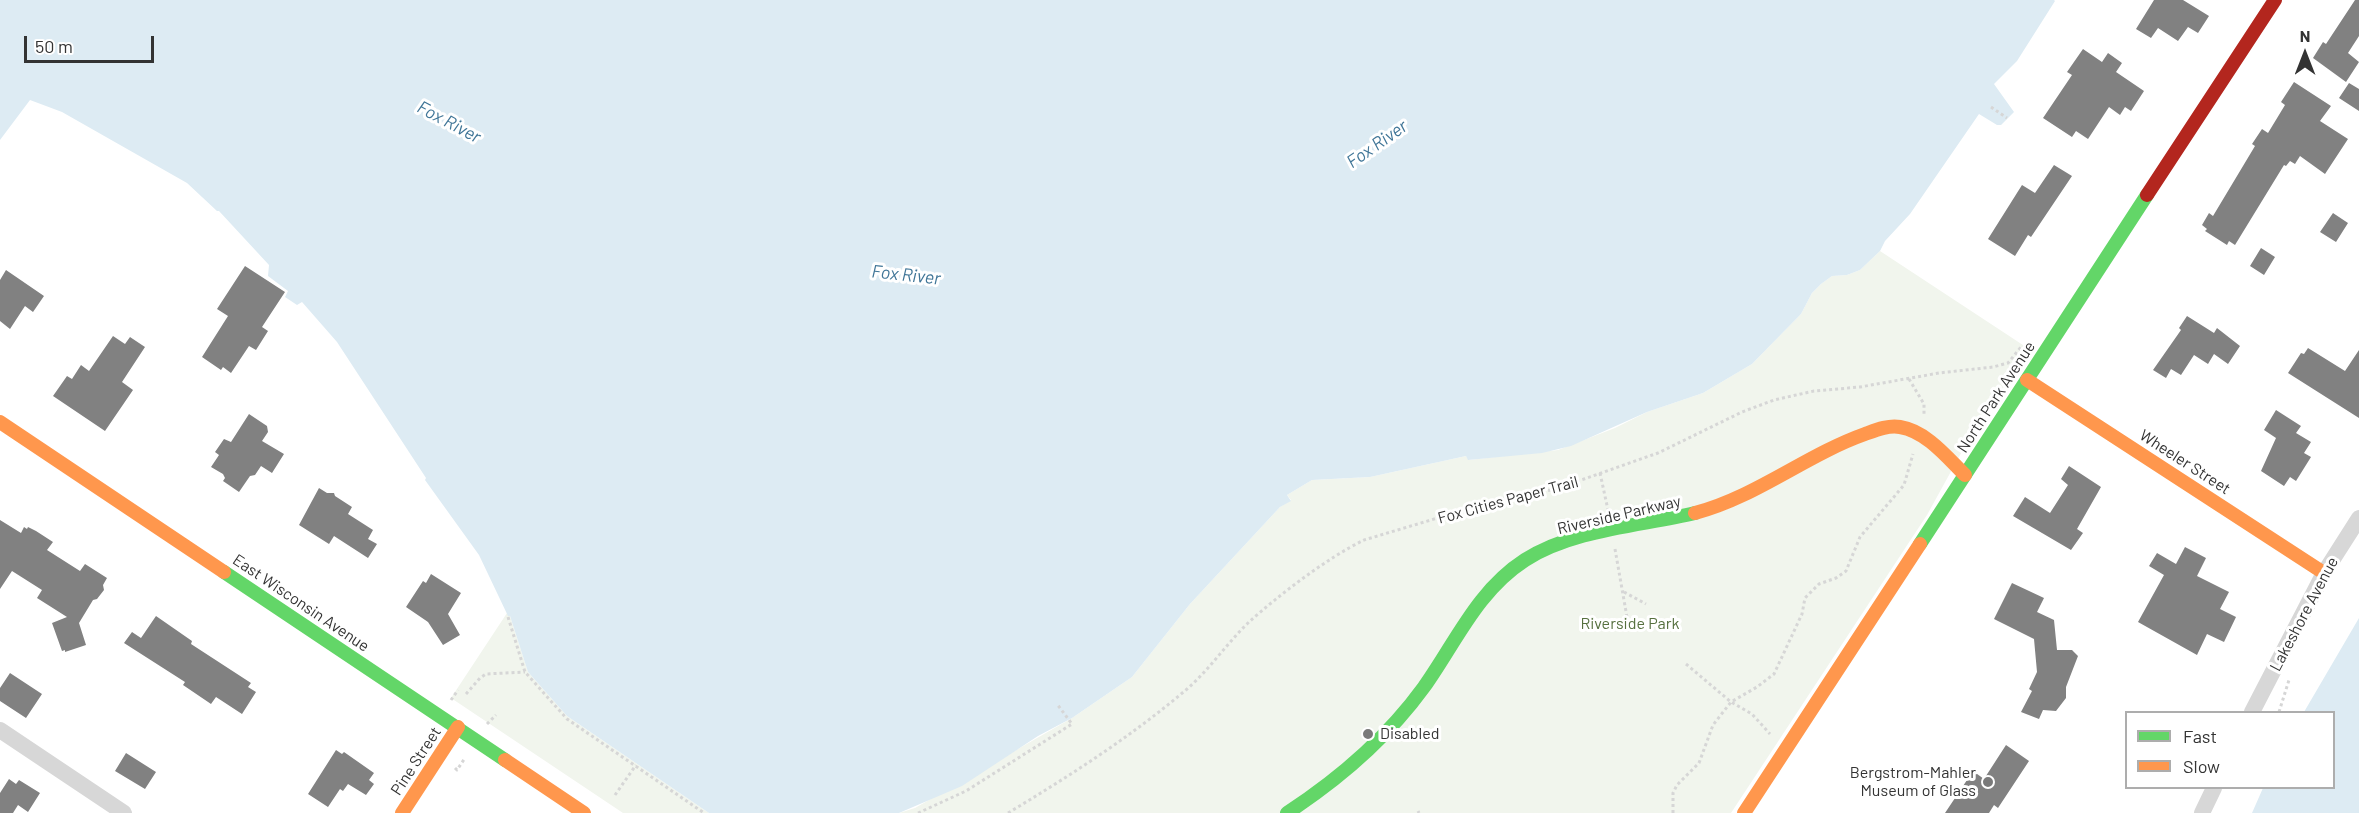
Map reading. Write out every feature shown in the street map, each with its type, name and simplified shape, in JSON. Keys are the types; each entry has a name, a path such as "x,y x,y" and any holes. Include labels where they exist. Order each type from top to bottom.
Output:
{"street":[{"name":"North Park Avenue","path":"1744,813 2275,0"},
{"name":"Wheeler Street","path":"2027,380 2324,573"},
{"name":"East Wisconsin Avenue","path":"0,422 584,813"},
{"name":"Riverside Parkway","path":"1287,813 1349,766 1396,723 1424,687 1466,619 1481,600 1502,577 1523,561 1547,548 1576,539 1697,514 1729,501 1822,449 1852,437 1892,426 1918,433 1965,475"},
{"name":"Lakeshore Avenue","path":"2253,711 2324,573 2359,518"},
{"name":"Pine Street","path":"402,813 458,727"},
{"path":"0,730 124,813"},
{"path":"2202,813 2214,789"}],"path":[{"path":"1991,107 2007,118"},
{"name":"Fox Cities Paper Trail","path":"1008,813 1125,739 1213,664 1248,623 1345,549 1364,540 1518,494 1552,490 1658,453 1742,412 1774,400 1814,391 1860,387 1999,366 2008,363 2020,347 2040,360"},
{"path":"1673,813 1673,793 1677,785 1699,763 1713,724 1731,702 1774,674 1802,614 1805,598 1819,584 1836,578 1846,571 1860,537 1904,485 1925,412 1924,404 1909,379"},
{"path":"1624,592 1646,604"},
{"path":"508,617 525,672 567,719 704,813"},
{"path":"1686,664 1731,702 1752,714 1770,734"},
{"path":"466,694 486,674 525,672"},
{"path":"918,813 966,790 1072,724 1057,704"},
{"path":"615,795 636,765"}],"green space":[{"name":"Riverside Park","path":"1880,251 2029,349 1965,446 1927,515 1731,813 899,813 915,808 1072,718 1132,677 1190,604 1280,507 1291,500 1287,495 1312,480 1370,477 1466,456 1469,460 1558,450 1615,428 1647,412 1703,393 1752,364 1801,314 1812,293 1821,284 1832,276 1847,275 1860,270"},
{"path":"507,613 510,616 528,672 567,716 709,813 623,813 451,698"}],"water":[{"name":"Fox River","path":"0,0 2055,1 2017,61 1994,84 2014,112 2001,125 1979,114 1910,214 1885,241 1880,251 1860,270 1847,275 1832,276 1821,284 1812,293 1801,314 1752,364 1703,393 1647,412 1571,446 1542,453 1468,460 1466,456 1370,477 1312,480 1287,495 1291,501 1280,507 1190,604 1132,677 1072,718 1038,736 962,786 899,813 709,813 567,716 528,672 510,616 479,555 425,480 426,478 337,342 302,302 297,305 285,297 288,291 268,276 269,265 219,211 187,183 62,112 30,100 0,140"},
{"path":"2359,618 2359,813 2252,813 2263,789 2335,789 2335,711 2305,711"}],"building":[{"path":"2154,0 2183,0 2209,16 2198,33 2188,27 2178,41 2158,28 2151,38 2136,29"},
{"path":"2355,0 2359,0 2359,36 2348,53 2359,62 2346,82 2313,58 2323,42 2326,44"},
{"path":"2083,49 2102,62 2108,53 2122,63 2116,72 2144,91 2131,111 2125,107 2120,115 2109,107 2088,139 2076,131 2072,137 2043,118 2072,75 2067,72"},
{"path":"2294,82 2331,106 2320,121 2348,139 2325,174 2300,156 2295,164 2290,161 2286,166 2284,165 2235,245 2229,241 2227,245 2205,231 2207,229 2202,225 2209,213 2213,216 2255,146 2252,144 2262,129 2268,133 2285,105 2281,102"},
{"path":"2349,83 2359,89 2359,111 2339,98"},
{"path":"2054,165 2072,176 2031,237 2028,235 2015,256 1988,239 2022,185 2035,193"},
{"path":"2333,213 2348,223 2336,242 2320,232"},
{"path":"2261,248 2275,257 2264,275 2250,266"},
{"path":"245,266 285,292 262,327 268,331 256,350 249,346 231,373 223,367 221,370 202,357 228,316 217,309"},
{"path":"6,270 44,296 33,312 25,306 10,329 0,321 0,280"},
{"path":"2187,316 2214,333 2217,328 2240,346 2228,364 2214,354 2208,364 2194,355 2181,375 2171,369 2166,378 2153,370 2181,330 2179,328"},
{"path":"113,336 125,344 130,337 145,347 122,382 133,390 105,431 53,396 67,376 72,379 81,365 89,371"},
{"path":"2308,348 2345,371 2359,350 2359,418 2288,373 2301,353 2304,354"},
{"path":"2276,410 2301,426 2296,433 2311,442 2304,453 2311,457 2296,481 2290,477 2284,486 2261,471 2276,438 2264,430"},
{"path":"249,414 267,426 268,432 262,441 284,454 272,473 261,466 255,475 250,476 239,492 223,481 225,478 223,474 211,467 219,455 215,452 224,439 231,442"},
{"path":"2069,466 2101,487 2077,529 2083,533 2071,550 2013,516 2025,497 2050,513 2068,485 2061,479"},
{"path":"319,488 327,493 334,493 352,507 348,514 373,530 368,539 377,544 368,558 334,536 329,544 299,525"},
{"path":"0,520 21,533 24,527 36,531 53,542 47,550 80,571 85,564 107,578 103,585 104,590 97,599 93,600 79,623 86,645 62,651 52,623 67,617 37,598 42,590 12,571 0,589"},
{"path":"2185,547 2206,558 2197,576 2229,592 2220,609 2236,617 2224,642 2207,634 2197,655 2138,622 2164,575 2149,566 2157,553 2176,564"},
{"path":"431,574 461,593 448,614 460,635 443,645 428,622 406,607 423,581 426,583"},
{"path":"2012,583 2044,598 2037,612 2054,620 2057,650 2072,650 2078,656 2066,687 2066,698 2056,711 2043,710 2039,719 2021,712 2032,691 2029,689 2037,672 2034,639 1994,619"},
{"path":"156,616 192,641 191,644 251,683 248,687 256,692 242,714 216,697 211,704 183,685 185,682 124,643 132,632 141,638"},
{"path":"10,673 42,694 26,718 0,701 0,688"},
{"name":"Bergstrom-Mahler Museum of Glass","path":"2006,745 2029,761 1998,808 1994,805 1989,813 1945,813 1973,771 1984,779"},
{"path":"336,750 342,754 344,752 374,773 369,780 374,784 366,795 348,784 343,791 340,789 328,807 308,794"},
{"path":"126,753 156,772 145,789 115,771"},
{"path":"9,779 16,784 19,780 40,793 28,812 18,805 13,813 0,813 0,793"}],"traffic: fast":[{"path":"1920,544 2147,195"},
{"path":"1287,813 1343,772 1410,706 1480,602 1493,587 1525,560 1564,541 1695,513"},
{"path":"224,572 505,760"}],"traffic: slow":[{"path":"2027,380 2324,573"},
{"path":"0,422 224,572"},
{"path":"1695,513 1739,497 1843,443 1887,427 1910,429 1919,434 1936,446 1965,475"},
{"path":"1744,813 1920,544"},
{"path":"402,813 458,727"},
{"path":"505,760 584,813"}],"traffic: jam":[{"path":"2147,195 2275,0"}],"place":[{"name":"Disabled","path":"1368,734"},
{"name":"Bergstrom-Mahler Museum of Glass","path":"1988,782"}]}
